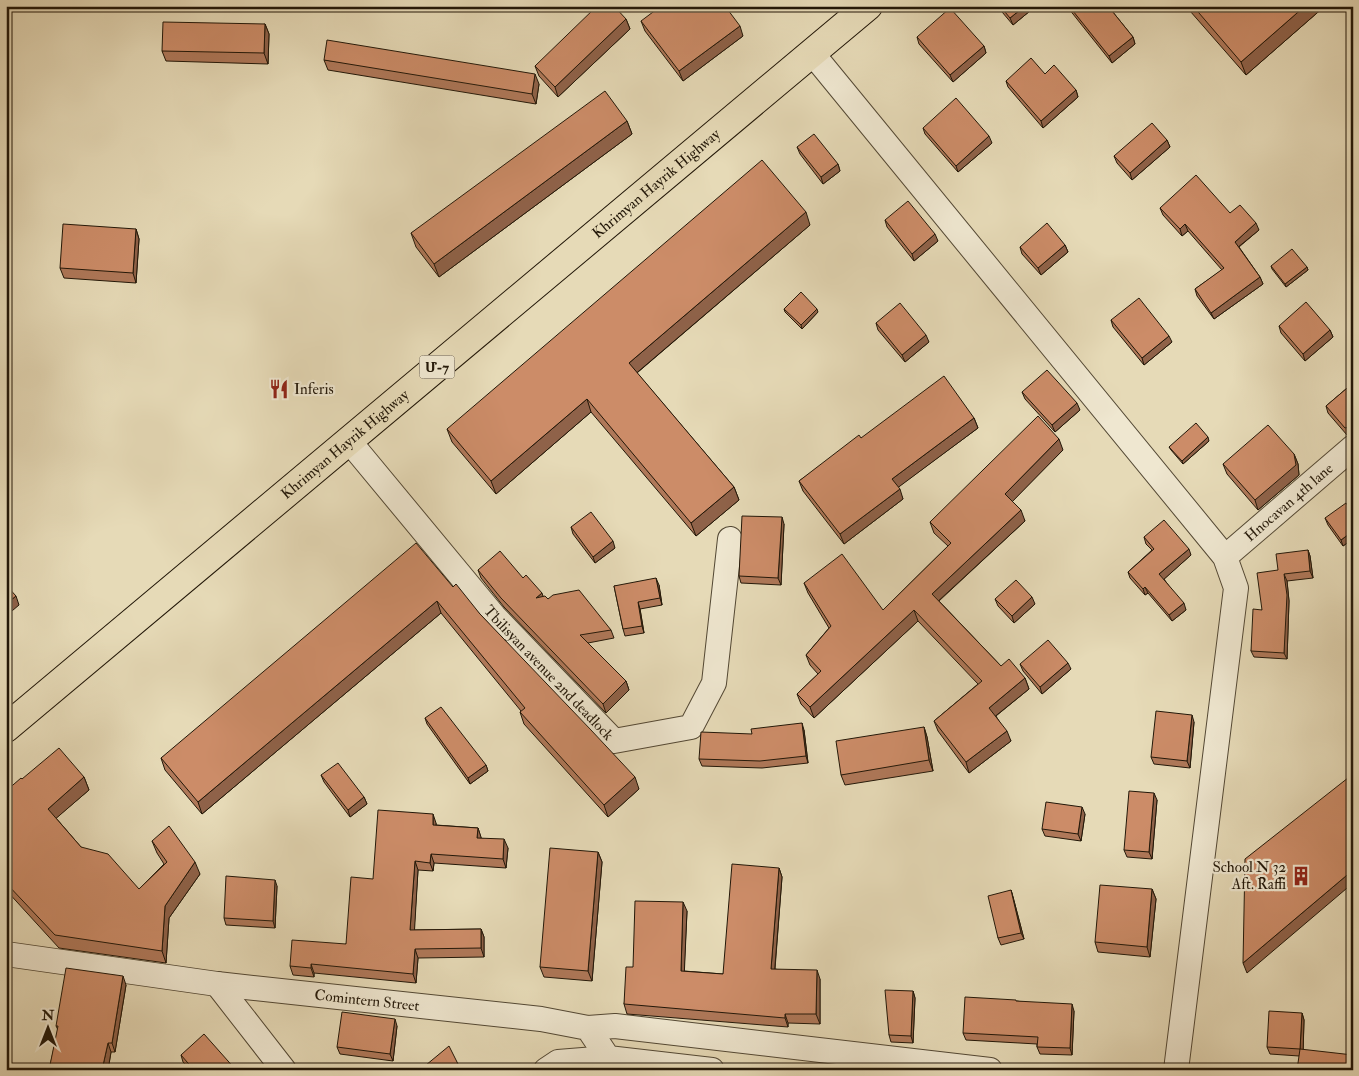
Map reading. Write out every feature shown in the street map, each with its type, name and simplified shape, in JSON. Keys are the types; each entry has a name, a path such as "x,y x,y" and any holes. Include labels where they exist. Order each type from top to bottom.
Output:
{"highway":[{"name":"Khrimyan Hayrik Highway","path":"6,728 868,6"}],"street":[{"path":"812,53 1225,557 1236,588 1176,1070"},
{"name":"Tbilisyan avenue 2nd deadlock","path":"349,441 494,616 614,741 690,727 714,683 730,539"},
{"name":"Hnocavan 4th lane","path":"1225,557 1353,447"},
{"name":"Comintern Street","path":"6,954 217,984 541,1019 588,1028 614,1026 990,1070"},
{"path":"217,984 284,1070"},
{"path":"588,1028 608,1058"},
{"path":"546,1070 558,1062 608,1058 677,1068 712,1070"}],"building":[{"path":"597,6 614,6 626,19 555,87 535,66"},
{"path":"661,6 725,6 740,26 679,71 641,21"},
{"path":"1000,6 1025,6 1010,18"},
{"path":"1069,6 1108,6 1133,37 1109,56"},
{"path":"1193,6 1305,6 1241,62"},
{"path":"950,8 984,46 950,75 917,37"},
{"path":"163,22 265,24 264,53 162,51"},
{"path":"327,40 535,74 532,94 324,60"},
{"path":"1031,58 1045,74 1054,65 1076,90 1041,121 1006,81"},
{"path":"605,91 627,121 434,264 411,233"},
{"path":"956,98 989,136 956,166 923,128"},
{"path":"1152,123 1167,140 1130,173 1114,156"},
{"path":"814,134 838,164 821,177 797,147"},
{"path":"762,160 806,212 629,363 734,487 691,523 587,399 491,481 447,429"},
{"path":"1196,175 1230,213 1240,205 1256,223 1235,242 1260,277 1211,313 1195,289 1224,268 1185,224 1180,229 1160,208"},
{"path":"908,201 935,234 912,254 885,220"},
{"path":"1047,223 1065,245 1038,268 1020,247"},
{"path":"63,224 136,229 133,273 60,268"},
{"path":"1292,249 1307,267 1285,284 1271,266"},
{"path":"801,292 817,309 801,325 784,309"},
{"path":"1139,298 1169,336 1142,358 1111,320"},
{"path":"1306,302 1330,330 1303,354 1279,326"},
{"path":"900,303 926,335 902,355 876,323"},
{"path":"1047,370 1077,403 1052,425 1022,392"},
{"path":"944,376 974,418 892,479 900,489 840,534 799,481 859,435 861,438"},
{"path":"1353,383 1353,424 1345,428 1326,406"},
{"path":"1038,416 1059,439 1005,494 1021,510 932,594 1001,666 1009,659 1025,678 989,708 1007,731 966,762 934,721 982,681 914,610 810,707 797,694 821,671 806,655 831,626 804,583 842,554 883,610 951,543 930,522"},
{"path":"1196,423 1208,437 1182,461 1169,447"},
{"path":"1268,425 1294,454 1296,465 1255,500 1223,464"},
{"path":"1346,503 1353,513 1353,531 1341,540 1325,518"},
{"path":"591,512 613,541 593,557 571,527"},
{"path":"742,516 782,517 778,578 739,576"},
{"path":"1164,520 1189,549 1159,574 1184,603 1169,615 1145,587 1143,589 1128,572 1154,549 1144,537"},
{"path":"416,543 453,587 456,584 480,614 635,777 604,805 520,712 525,708 437,601 198,802 161,758"},
{"path":"1308,550 1310,571 1284,574 1287,595 1284,653 1251,651 1253,609 1262,610 1257,573 1278,570 1276,554"},
{"path":"500,551 523,578 526,575 542,593 536,598 545,596 548,599 553,595 579,590 611,630 580,635 626,681 603,704 501,598 478,570"},
{"path":"656,578 660,598 638,602 642,626 623,629 614,586"},
{"path":"1016,580 1032,597 1012,616 995,599"},
{"path":"6,585 16,596 6,604"},
{"path":"1048,640 1068,663 1040,687 1020,664"},
{"path":"441,707 486,765 468,778 425,718"},
{"path":"1156,711 1192,715 1187,761 1151,757"},
{"path":"802,723 806,756 760,761 699,759 701,732 752,734 751,729"},
{"path":"924,727 929,760 841,775 836,741"},
{"path":"59,748 84,777 48,809 81,847 108,854 139,889 167,862 152,841 169,826 195,862 165,906 162,951 55,935 6,883 6,791"},
{"path":"338,763 364,797 348,810 321,775"},
{"name":"School N 32 Aft. Raffi","path":"1353,774 1353,870 1243,963 1245,859"},
{"path":"1129,791 1154,793 1149,852 1124,850"},
{"path":"1046,802 1082,807 1078,834 1042,829"},
{"path":"378,810 433,814 433,825 478,828 477,838 504,839 503,859 431,854 430,863 415,861 410,930 481,929 481,948 415,949 413,974 311,964 311,968 290,966 292,940 346,944 351,877 373,879"},
{"path":"550,848 598,852 588,971 540,967"},
{"path":"732,864 779,868 771,969 817,970 816,1014 785,1014 785,1018 624,1004 626,967 633,967 635,901 683,902 681,971 723,974"},
{"path":"226,876 275,880 273,921 224,918"},
{"path":"1100,885 1152,889 1147,947 1095,942"},
{"path":"1011,890 1021,933 998,938 988,896"},
{"path":"66,968 123,976 112,1043 108,1043 102,1070 49,1070 58,1026 56,1026"},
{"path":"885,990 913,991 911,1036 889,1035"},
{"path":"965,997 1072,1004 1070,1048 1037,1047 1038,1037 963,1033"},
{"path":"1269,1011 1302,1013 1300,1049 1267,1047"},
{"path":"342,1012 395,1019 390,1054 337,1047"},
{"path":"204,1034 236,1070 194,1070 181,1055"},
{"path":"449,1046 461,1070 420,1070"},
{"path":"1300,1049 1353,1055 1353,1070 1297,1070"}],"place":[{"name":"Inferis","path":"279,389"},
{"name":"School N 32 Aft. Raffi","path":"1301,876"}]}
